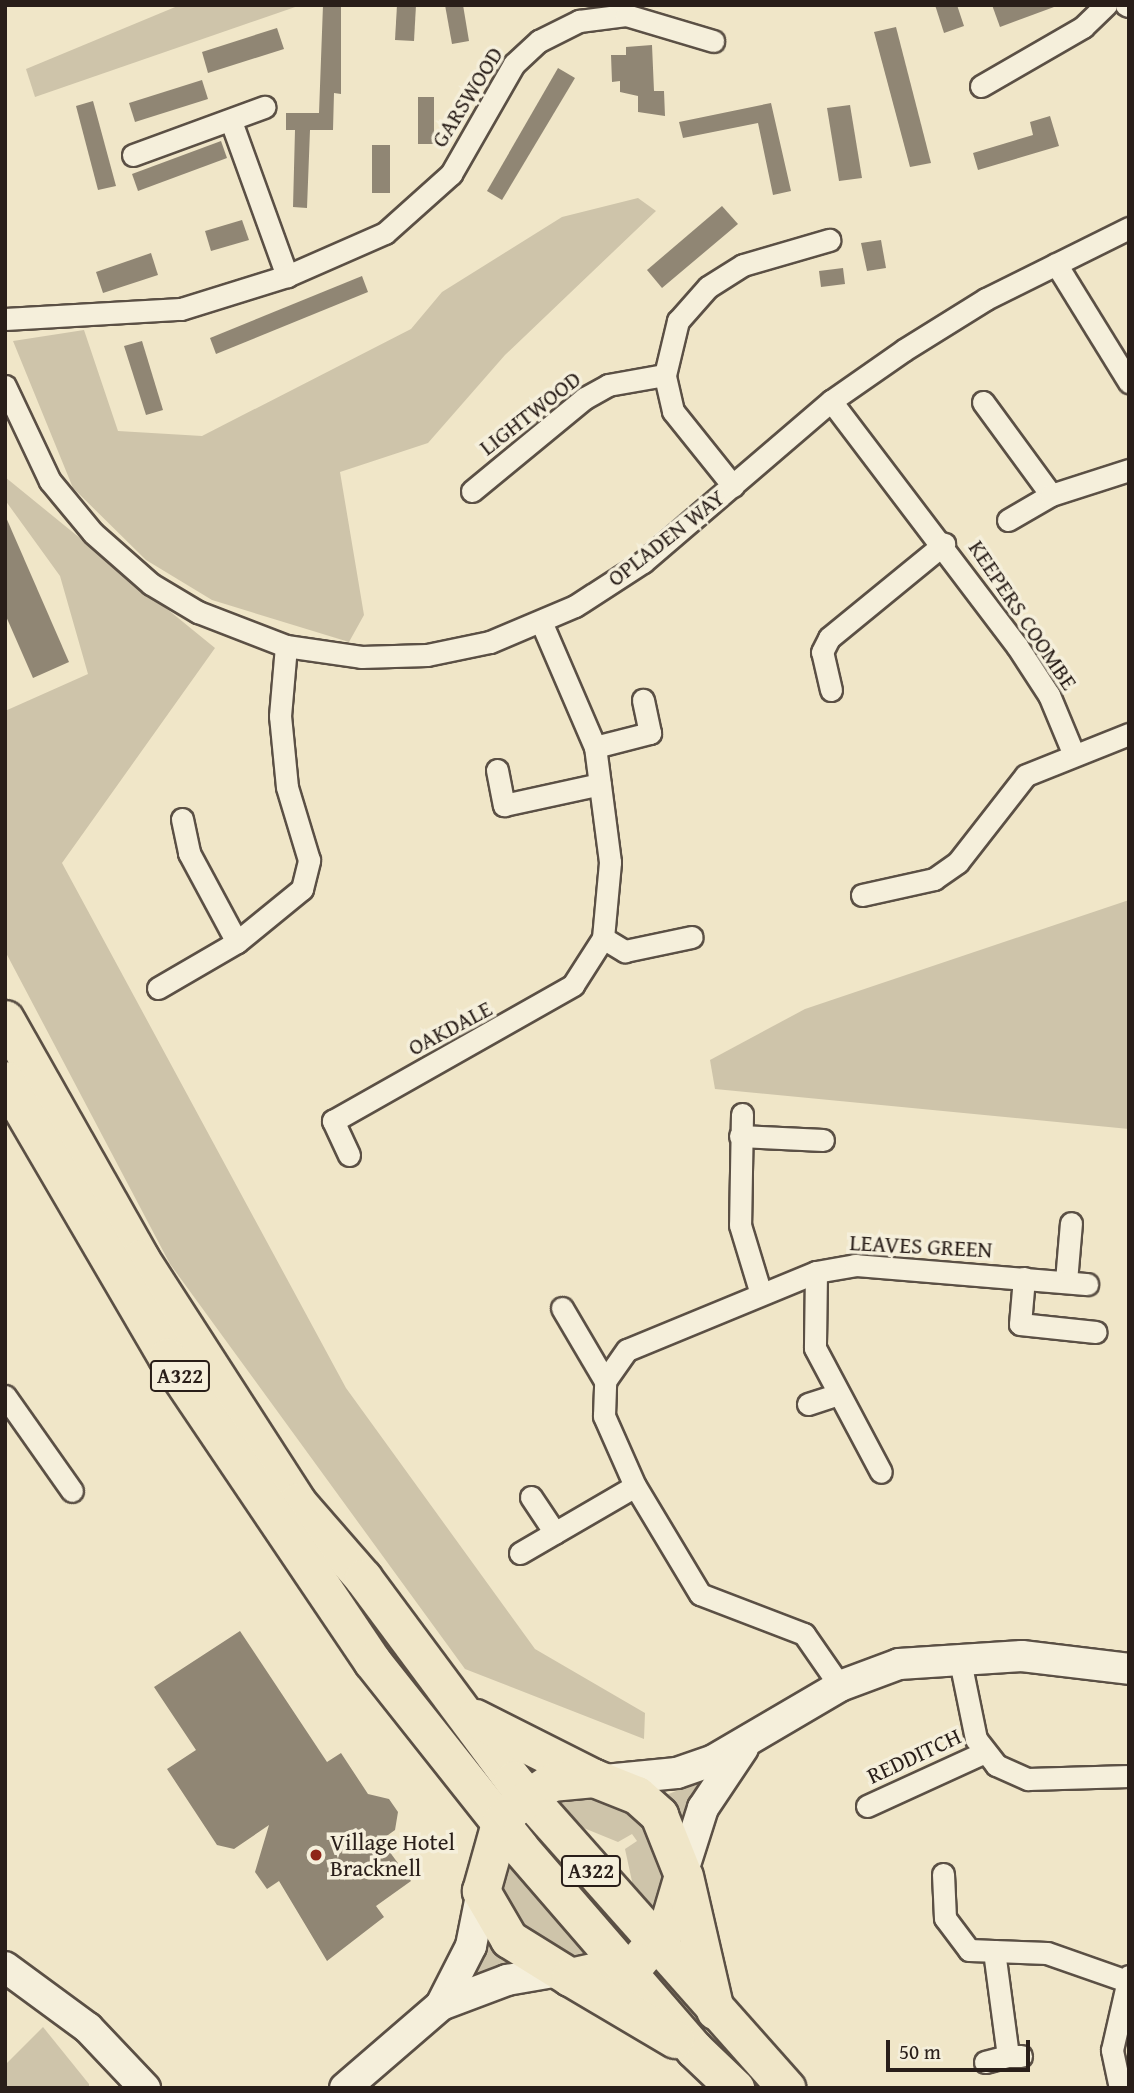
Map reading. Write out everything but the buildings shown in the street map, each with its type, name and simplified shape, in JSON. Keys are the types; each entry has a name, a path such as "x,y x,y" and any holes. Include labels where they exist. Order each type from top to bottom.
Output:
{"highway":[{"name":"A322","path":"5,1019 140,1258 297,1502 528,1796 656,1945 786,2088"},
{"name":"A322","path":"5,1080 167,1357 372,1661 457,1772 500,1823 694,2049 735,2088"},
{"name":"A322","path":"463,1710 597,1779"},
{"name":"A322","path":"457,1772 481,1894"},
{"path":"597,1779 637,1795 659,1815 683,1873 656,1945 627,1969 562,1974 509,1939 481,1894 500,1823 528,1796 551,1782 597,1779"},
{"name":"A322","path":"683,1873 715,2010"},
{"name":"A322","path":"562,1974 694,2049"}],"street":[{"path":"981,86 1083,27 1106,5"},
{"name":"GARSWOOD","path":"5,318 181,309 287,276 384,233 451,174 514,64 540,41 579,20 626,15 713,41"},
{"path":"133,155 232,124 264,107"},
{"path":"232,124 287,276"},
{"name":"OPLADEN WAY","path":"5,386 50,481 122,560 198,612 286,646 361,657 427,655 542,624 643,562 831,401 974,306 1129,228"},
{"path":"733,486 673,411 665,375 678,321 708,287 743,265 829,240"},
{"path":"1056,264 1129,382"},
{"name":"LIGHTWOOD","path":"472,491 585,398 608,386 665,375"},
{"name":"KEEPERS COOMBE","path":"831,401 944,544 1049,695 1074,755"},
{"path":"983,402 1051,495"},
{"path":"1008,520 1051,495 1129,470"},
{"name":"KEEPERS COOMBE","path":"831,690 822,652 829,638 944,544"},
{"name":"OAKDALE","path":"349,1155 333,1121 573,985 603,938 610,862 595,747 542,624"},
{"path":"158,988 237,942 291,904 302,889 309,860 287,787 280,716 286,646"},
{"path":"595,747 650,733 643,700"},
{"path":"862,895 934,879 958,862 1026,775 1129,734"},
{"path":"496,770 504,806 600,784"},
{"path":"182,819 209,898 237,942"},
{"path":"603,938 625,951 692,937"},
{"path":"742,1114 740,1225 760,1291"},
{"path":"740,1136 823,1140"},
{"name":"LEAVES GREEN","path":"605,1381 627,1350 760,1291 816,1272 855,1265 1076,1282 1071,1223"},
{"path":"816,1272 815,1348 881,1472"},
{"path":"1024,1279 1020,1324 1096,1332"},
{"path":"562,1308 605,1381 604,1416 635,1486 700,1594 804,1634 840,1686"},
{"path":"808,1404 838,1394"},
{"path":"5,1396 72,1491"},
{"path":"520,1553 635,1486"},
{"path":"531,1497 555,1533"},
{"path":"597,1779 677,1773 746,1745 840,1686 899,1664 958,1656 1021,1656 1129,1669"},
{"name":"REDDITCH","path":"958,1656 983,1753 1028,1779 1129,1776"},
{"path":"683,1873 703,1808 746,1745"},
{"name":"REDDITCH","path":"867,1806 983,1753"},
{"path":"943,1874 945,1919 969,1950 1047,1953 1128,1978 1112,2050 1120,2088"},
{"path":"441,2005 471,1946 481,1894"},
{"path":"985,2062 1015,2056 994,1951"},
{"path":"5,1967 88,2028 145,2088"},
{"path":"345,2088 441,2005 507,1980 562,1974"}],"shaded area":[{"path":"180,5 301,5 35,97 26,69"},
{"path":"638,198 656,211 505,355 428,443 340,472 364,615 349,642 212,600 146,560 73,488 13,341 84,330 118,431 202,436 411,329 442,292 562,217"},
{"path":"5,477 215,648 62,863 346,1388 535,1649 645,1713 644,1739 465,1669 170,1264 5,951 5,711 88,674 60,576 5,500"},
{"path":"1129,900 1129,1129 715,1089 710,1060 805,1009"},
{"path":"707,1779 693,1796 682,1824 664,1801 666,1795"},
{"path":"591,1793 636,1809 669,1869 657,1922 636,1900 625,1849 637,1841 632,1834 618,1842 569,1822 551,1800"},
{"path":"503,1856 597,1961 575,1961 530,1941 501,1889"},
{"path":"490,1937 514,1966 465,1982 479,1965"},
{"path":"43,2027 89,2084 89,2088 5,2088 5,2065"}],"place":[{"name":"Village Hotel Bracknell","path":"316,1855"}]}
